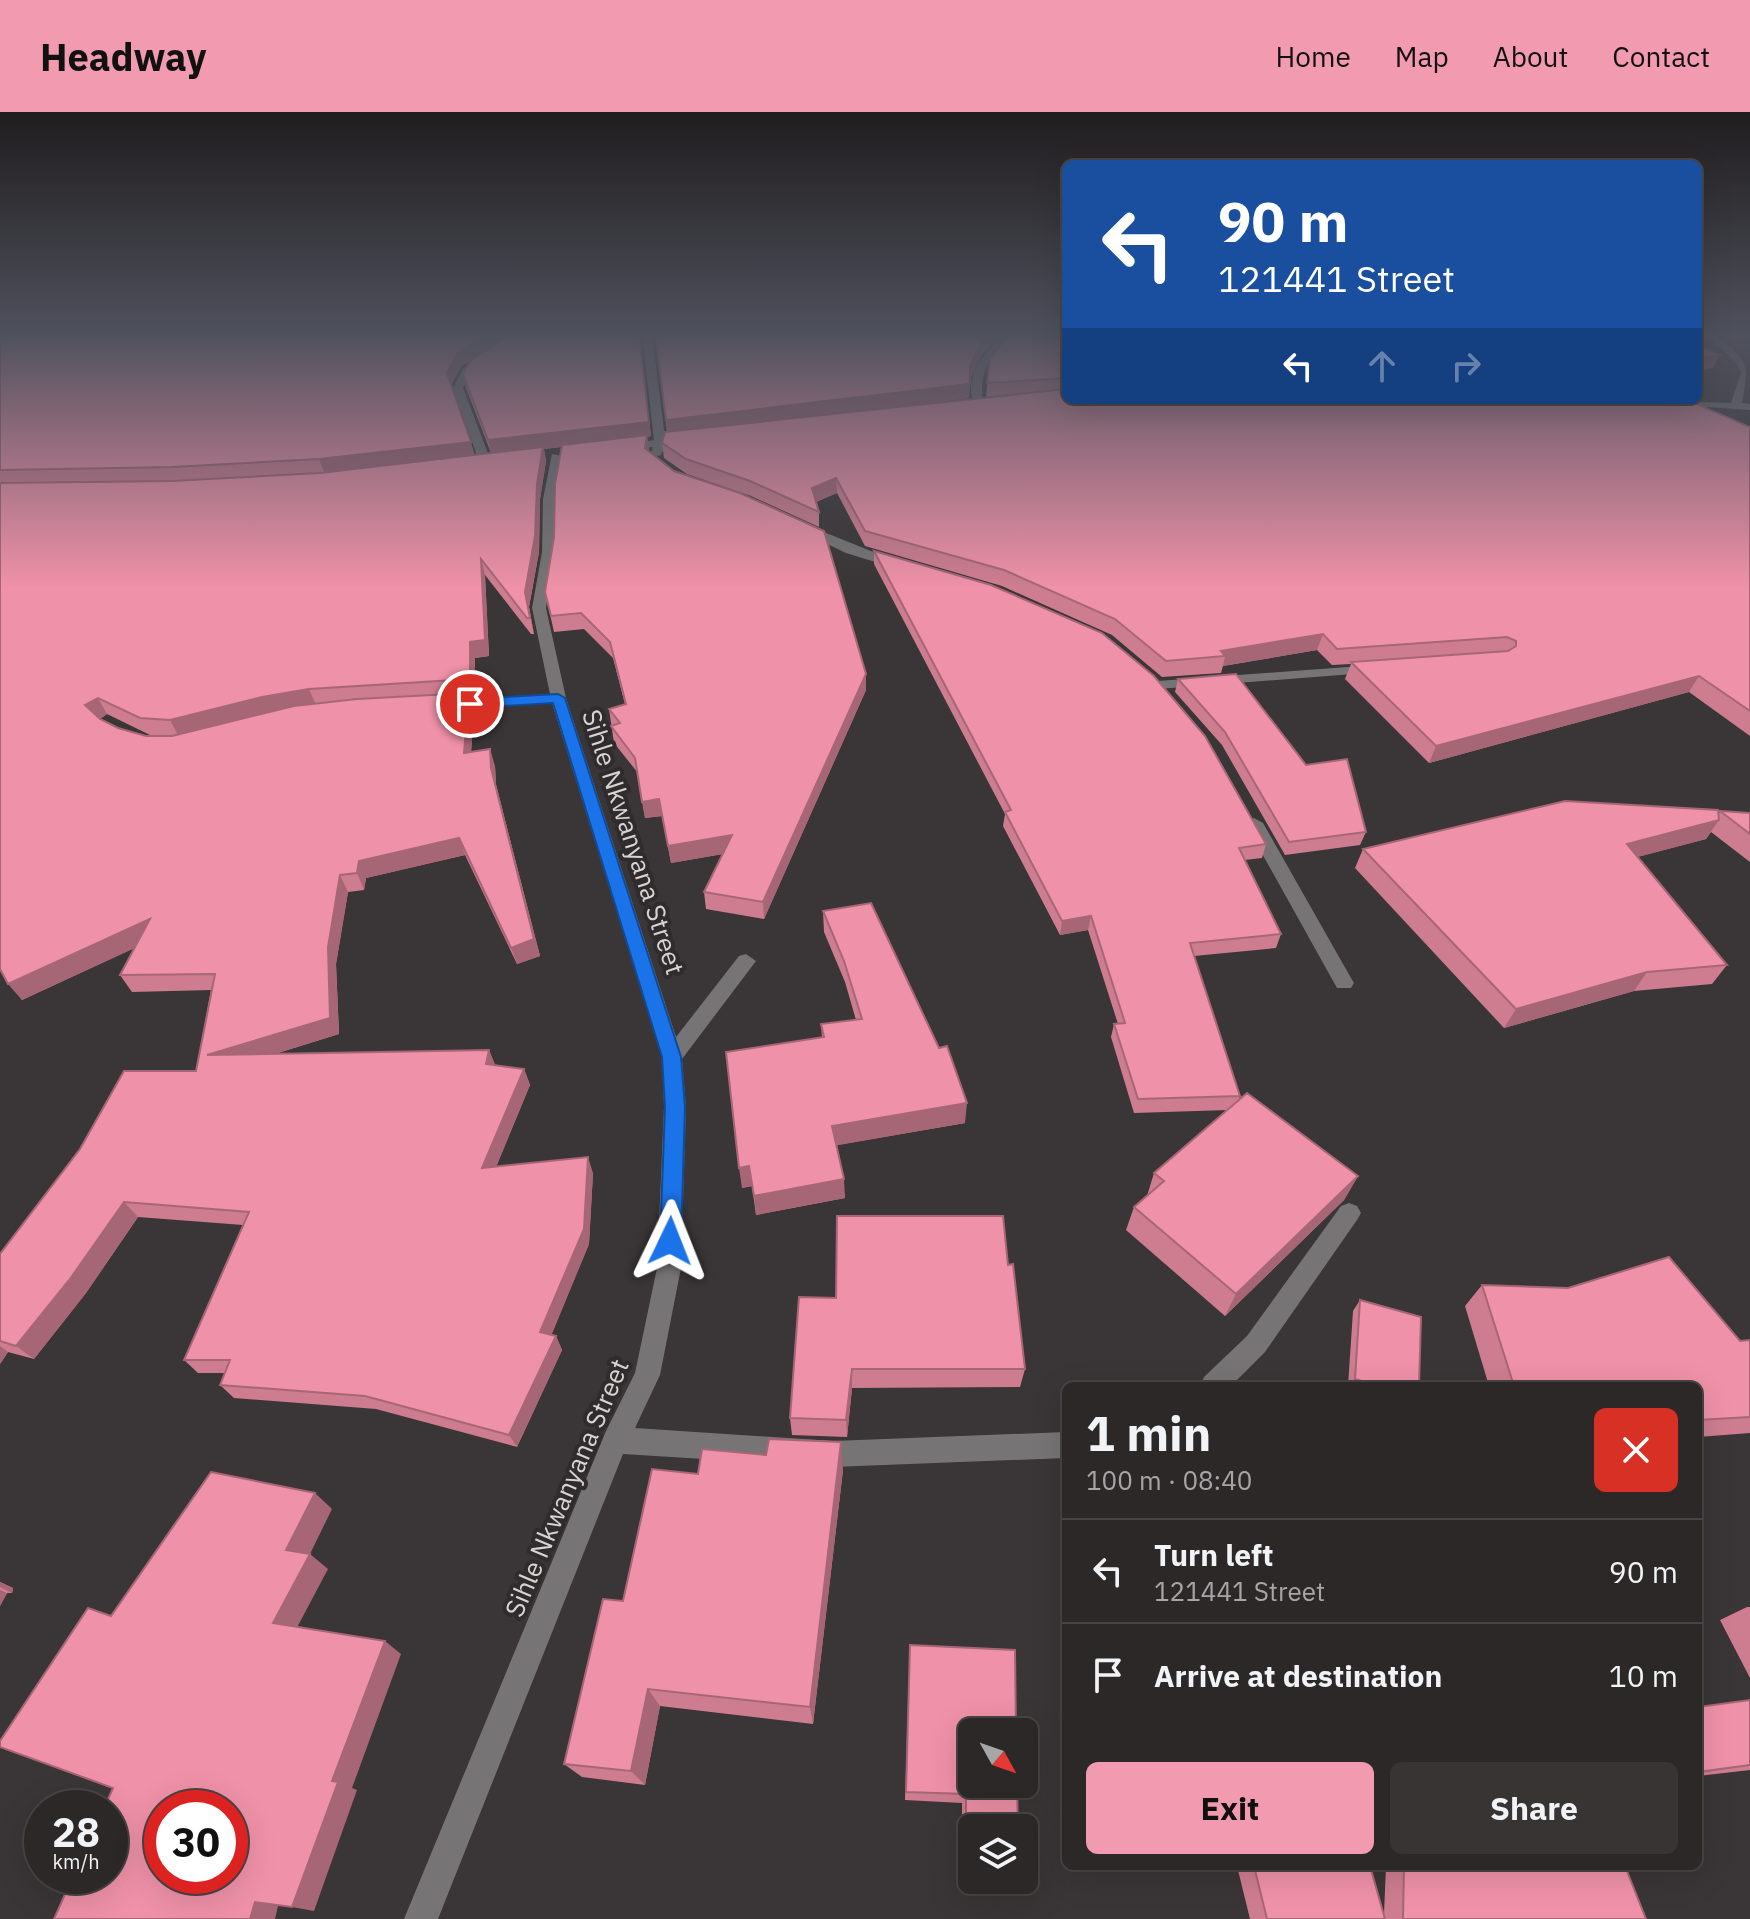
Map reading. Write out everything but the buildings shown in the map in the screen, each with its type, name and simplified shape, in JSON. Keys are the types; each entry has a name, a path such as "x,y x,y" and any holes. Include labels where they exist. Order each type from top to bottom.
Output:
{"street":[{"path":"469,418 486,464"},
{"path":"657,418 660,442 655,460 665,468"},
{"path":"601,450 701,438"},
{"name":"Sihle Nkwanyana Street","path":"421,1919 615,1440 647,1375 669,1268 675,1107 672,1057 558,698 539,608 548,552 549,499 557,456"},
{"path":"472,465 500,462"},
{"path":"786,520 851,550 918,571"},
{"path":"1176,705 1153,680 1391,668"},
{"path":"432,706 558,698"},
{"path":"1243,804 1344,983"},
{"path":"672,1057 746,961"},
{"path":"1217,1382 1256,1344 1349,1213"},
{"path":"615,1440 833,1454 1062,1445"}],"route":[{"path":"470,704 558,698 672,1057 675,1107 670,1241"}]}
